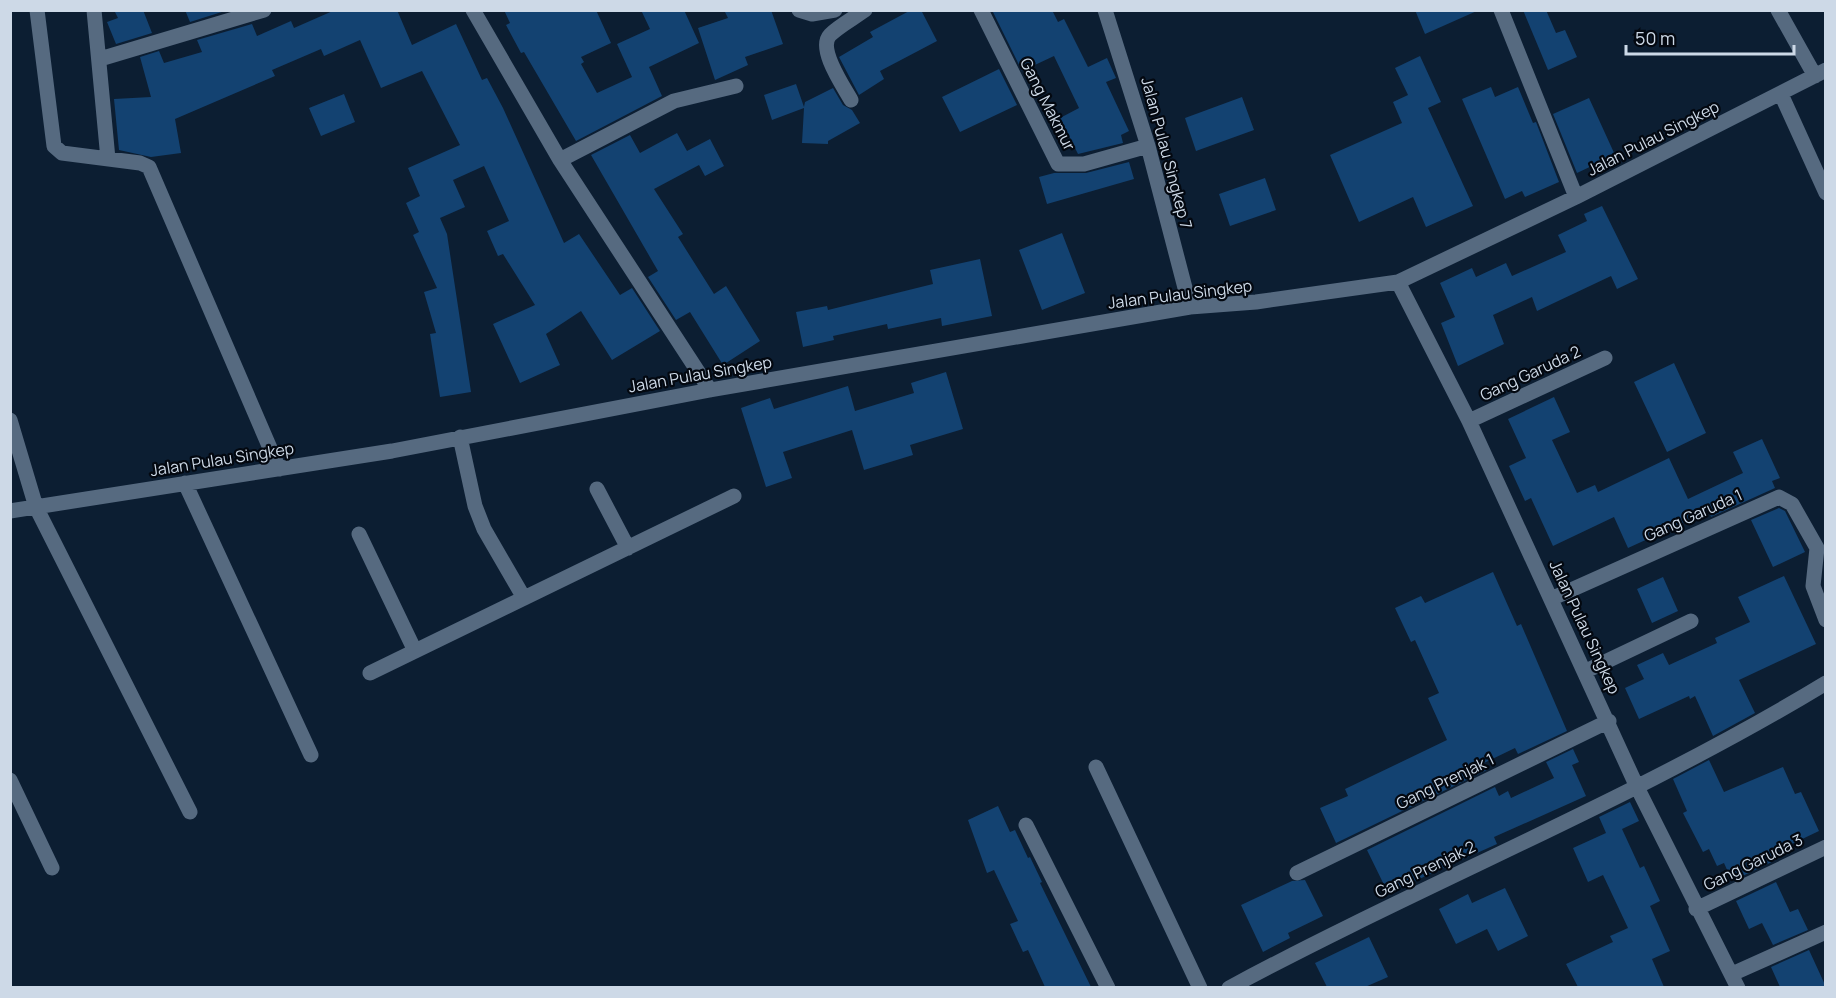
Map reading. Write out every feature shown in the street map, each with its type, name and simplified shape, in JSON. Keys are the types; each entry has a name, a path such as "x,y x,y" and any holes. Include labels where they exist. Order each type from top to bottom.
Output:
{"street":[{"path":"37,10 54,146 62,153 144,164 151,171 279,469"},
{"path":"94,10 108,159"},
{"path":"100,59 264,10"},
{"path":"473,10 560,160 710,390"},
{"path":"799,10 812,14 835,10"},
{"path":"851,100 829,60 826,45 828,36 865,10"},
{"name":"Gang Makmur","path":"981,10 1058,164 1084,164 1148,146"},
{"name":"Jalan Pulau Singkep 7","path":"1105,10 1148,146 1190,307"},
{"path":"1501,10 1576,197"},
{"path":"1778,10 1820,73"},
{"name":"Jalan Pulau Singkep","path":"10,511 279,469 710,390 1190,307 1256,302 1398,282 1576,197 1820,73"},
{"path":"560,160 674,101 736,86"},
{"path":"1780,94 1826,193"},
{"name":"Jalan Pulau Singkep","path":"1398,282 1469,421 1553,598 1637,787 1696,909 1735,981"},
{"name":"Gang Garuda 2","path":"1469,421 1605,358"},
{"path":"10,420 36,507 190,812"},
{"path":"460,437 475,506 484,529 524,598"},
{"path":"185,483 311,755"},
{"path":"597,489 628,548"},
{"path":"370,673 734,496"},
{"name":"Gang Garuda 1","path":"1553,598 1779,497 1792,504 1821,546"},
{"path":"359,534 415,651"},
{"path":"1821,546 1813,586 1826,620"},
{"path":"1586,671 1691,621"},
{"name":"Gang Prenjak 2","path":"1229,987 1296,952 1637,787 1770,716 1826,683"},
{"name":"Gang Prenjak 1","path":"1297,873 1609,721"},
{"path":"1096,767 1200,987"},
{"path":"10,780 52,868"},
{"path":"1026,825 1108,987"},
{"name":"Gang Garuda 3","path":"1696,909 1826,847"},
{"path":"1735,981 1826,932"}],"building":[{"path":"114,10 143,10 152,33 116,44 107,22 118,18"},
{"path":"185,10 228,10 190,22"},
{"path":"335,10 397,10 412,45 456,24 482,80 487,78 503,108 564,243 579,234 620,295 632,288 660,331 612,360 581,311 546,334 560,365 520,383 493,324 535,305 503,254 498,256 487,231 509,221 484,166 453,180 465,207 440,218 447,234 471,392 440,397 430,334 436,333 424,292 437,288 413,235 419,232 406,203 420,196 408,168 460,145 422,71 381,88 360,40 324,56 321,49 272,70 275,76 175,119 181,153 151,157 119,150 114,99 151,97 140,57 159,51 164,63 202,52 197,40 252,24 257,36 291,21 294,28"},
{"path":"504,10 596,10 611,43 581,57 584,62 581,64 597,93 632,77 617,44 650,29 641,10 684,10 699,43 649,67 662,96 576,141 524,52 521,53 506,25 510,23"},
{"path":"724,10 771,10 783,44 745,57 748,65 715,80 698,28 728,18"},
{"path":"911,10 921,10 937,41 880,71 884,79 859,95 839,57 873,37 870,32"},
{"path":"997,10 1052,10 1058,22 1064,19 1088,67 1107,58 1116,78 1106,82 1129,131 1121,135 1123,143 1078,154 1060,118 1079,108 1054,56 1022,71 993,12"},
{"path":"1415,10 1479,10 1425,34"},
{"path":"1523,10 1546,10 1556,33 1565,30 1577,57 1548,70"},
{"path":"1420,56 1441,102 1428,108 1473,206 1426,227 1413,197 1359,222 1330,155 1402,123 1393,102 1408,95 1395,68"},
{"path":"999,69 1017,105 960,132 942,97"},
{"path":"796,84 804,107 805,102 833,88 843,105 852,110 860,123 828,141 828,144 802,143 804,108 772,120 764,95"},
{"path":"1491,87 1495,97 1518,87 1533,123 1536,122 1559,182 1525,197 1522,191 1505,199 1462,99"},
{"path":"344,94 355,122 321,136 309,108"},
{"path":"1242,97 1254,130 1196,151 1185,118"},
{"path":"1589,98 1615,155 1577,173 1553,114"},
{"path":"677,133 687,151 710,139 724,166 705,176 699,165 654,189 683,234 678,237 714,294 726,286 760,341 723,365 690,312 676,320 648,277 658,271 591,155 630,135 640,153"},
{"path":"1129,162 1134,179 1047,204 1039,177 1054,173 1086,173"},
{"path":"1265,178 1276,210 1230,226 1219,194"},
{"path":"1602,206 1638,279 1617,289 1611,276 1537,311 1532,297 1493,315 1504,344 1458,366 1441,323 1455,317 1440,283 1472,268 1476,277 1506,263 1512,276 1566,252 1558,235 1587,221 1584,214"},
{"path":"1062,233 1085,293 1042,310 1019,250"},
{"path":"980,259 992,316 942,326 941,318 888,329 887,324 833,336 834,340 803,347 796,312 827,306 828,310 933,284 930,270"},
{"path":"1674,363 1706,433 1667,452 1634,382"},
{"path":"946,372 963,429 910,445 913,455 864,470 852,430 783,452 792,478 766,487 741,408 770,398 774,409 848,386 855,411 914,393 911,383"},
{"path":"1554,397 1570,432 1552,440 1577,493 1595,485 1598,492 1669,458 1688,499 1743,473 1733,452 1762,439 1780,478 1772,481 1775,488 1711,517 1709,511 1628,548 1614,517 1553,546 1531,498 1525,501 1509,466 1526,458 1508,419"},
{"path":"1779,508 1785,511 1805,552 1773,567 1751,520"},
{"path":"1493,572 1517,626 1521,624 1567,731 1518,754 1515,748 1484,763 1487,770 1336,843 1320,808 1348,796 1345,789 1447,740 1428,698 1439,693 1415,640 1411,642 1395,608 1421,596 1425,603"},
{"path":"1784,576 1816,644 1739,680 1755,713 1713,736 1695,696 1690,699 1689,696 1639,719 1625,688 1644,679 1637,665 1663,653 1669,665 1717,643 1715,638 1750,622 1738,597"},
{"path":"1663,577 1678,611 1652,623 1637,589"},
{"path":"1573,749 1579,762 1572,765 1586,796 1494,837 1497,844 1388,893 1367,850 1495,787 1499,796 1508,791 1511,798 1554,778 1546,762"},
{"path":"1709,760 1724,792 1783,767 1795,794 1801,792 1819,831 1773,853 1776,860 1732,881 1724,863 1717,866 1709,849 1703,852 1683,813 1687,811 1673,779"},
{"path":"1630,802 1639,821 1622,829 1640,868 1644,866 1660,901 1650,906 1670,951 1652,959 1664,987 1578,987 1566,964 1613,942 1610,936 1628,928 1603,875 1588,882 1573,848 1606,833 1599,817"},
{"path":"998,806 1010,832 1015,830 1028,858 1030,857 1042,882 1040,883 1091,987 1045,987 1028,950 1023,952 1010,924 1018,921 994,870 987,873 968,820"},
{"path":"1305,880 1323,916 1288,933 1290,938 1263,952 1241,905 1292,881"},
{"path":"1776,882 1790,912 1798,909 1808,930 1773,945 1762,923 1749,929 1736,901"},
{"path":"1505,888 1528,936 1498,951 1487,929 1456,944 1439,909 1468,894 1472,903"},
{"path":"1369,937 1388,977 1365,987 1327,987 1315,963"},
{"path":"1809,950 1826,987 1780,987 1771,967"}]}
